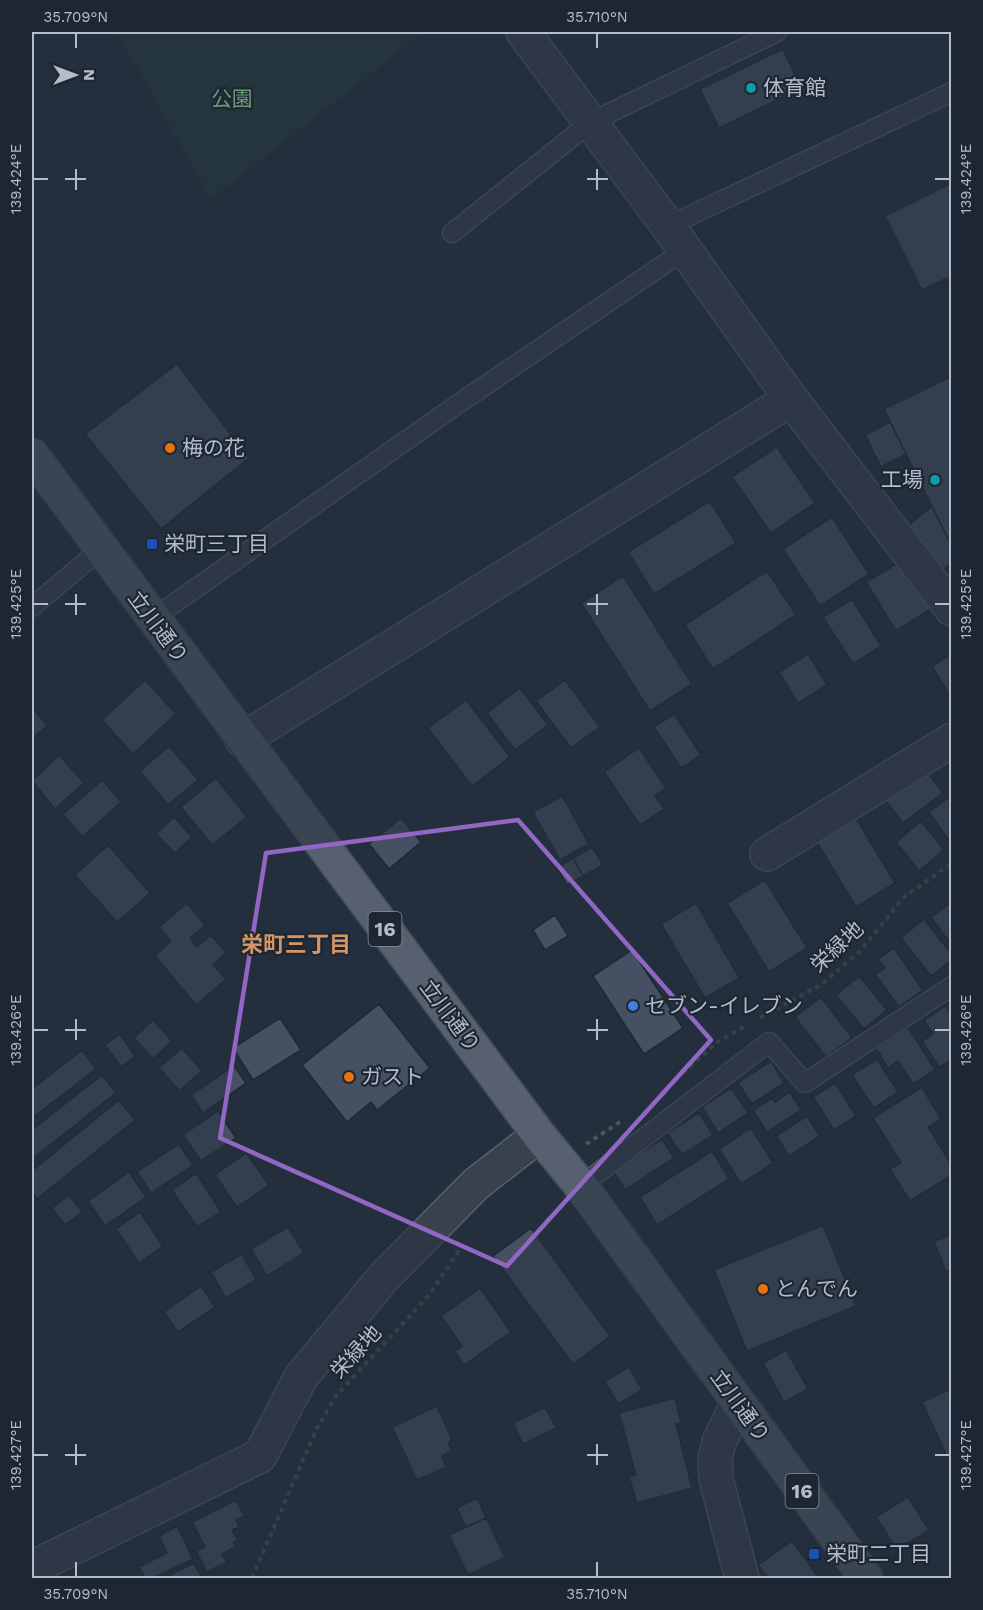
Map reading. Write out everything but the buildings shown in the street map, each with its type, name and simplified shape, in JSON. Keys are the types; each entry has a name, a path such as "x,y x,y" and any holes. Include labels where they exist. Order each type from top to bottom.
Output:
{"main road":[{"name":"立川通り","path":"32,455 242,740 539,1135 581,1186 866,1578"}],"street":[{"path":"523,32 676,238 791,399 950,603"},
{"path":"242,740 791,399"},
{"path":"767,854 951,740"},
{"path":"32,1568 260,1456 301,1377 384,1277 476,1184 539,1135"},
{"path":"738,1402 719,1442 715,1459 716,1479 742,1578"}],"lane":[{"path":"452,233 591,122 777,32"},
{"path":"152,619 458,404 676,238 951,92"},
{"path":"32,607 101,549"},
{"path":"581,1186 769,1042 805,1083 951,986"}],"path":[{"name":"栄緑地","path":"679,1077 720,1040 822,984 860,951 904,897 951,863"},
{"path":"585,1144 625,1118"},
{"name":"栄緑地","path":"252,1578 304,1457 336,1396 430,1294 463,1244"}],"highlighted area":[{"path":"518,820 711,1040 507,1266 220,1138 266,853"}],"green space":[{"name":"公園","path":"117,32 424,32 211,199"}],"place":[{"name":"体育館","path":"751,88"},
{"name":"梅の花","path":"170,448"},
{"name":"工場","path":"935,480"},
{"name":"栄町三丁目","path":"152,544"},
{"name":"セブン-イレブン","path":"633,1006"},
{"name":"ガスト","path":"349,1077"},
{"name":"とんでん","path":"763,1289"},
{"name":"栄町二丁目","path":"814,1554"}],"district":[{"name":"栄町三丁目","path":"296,944"}]}
